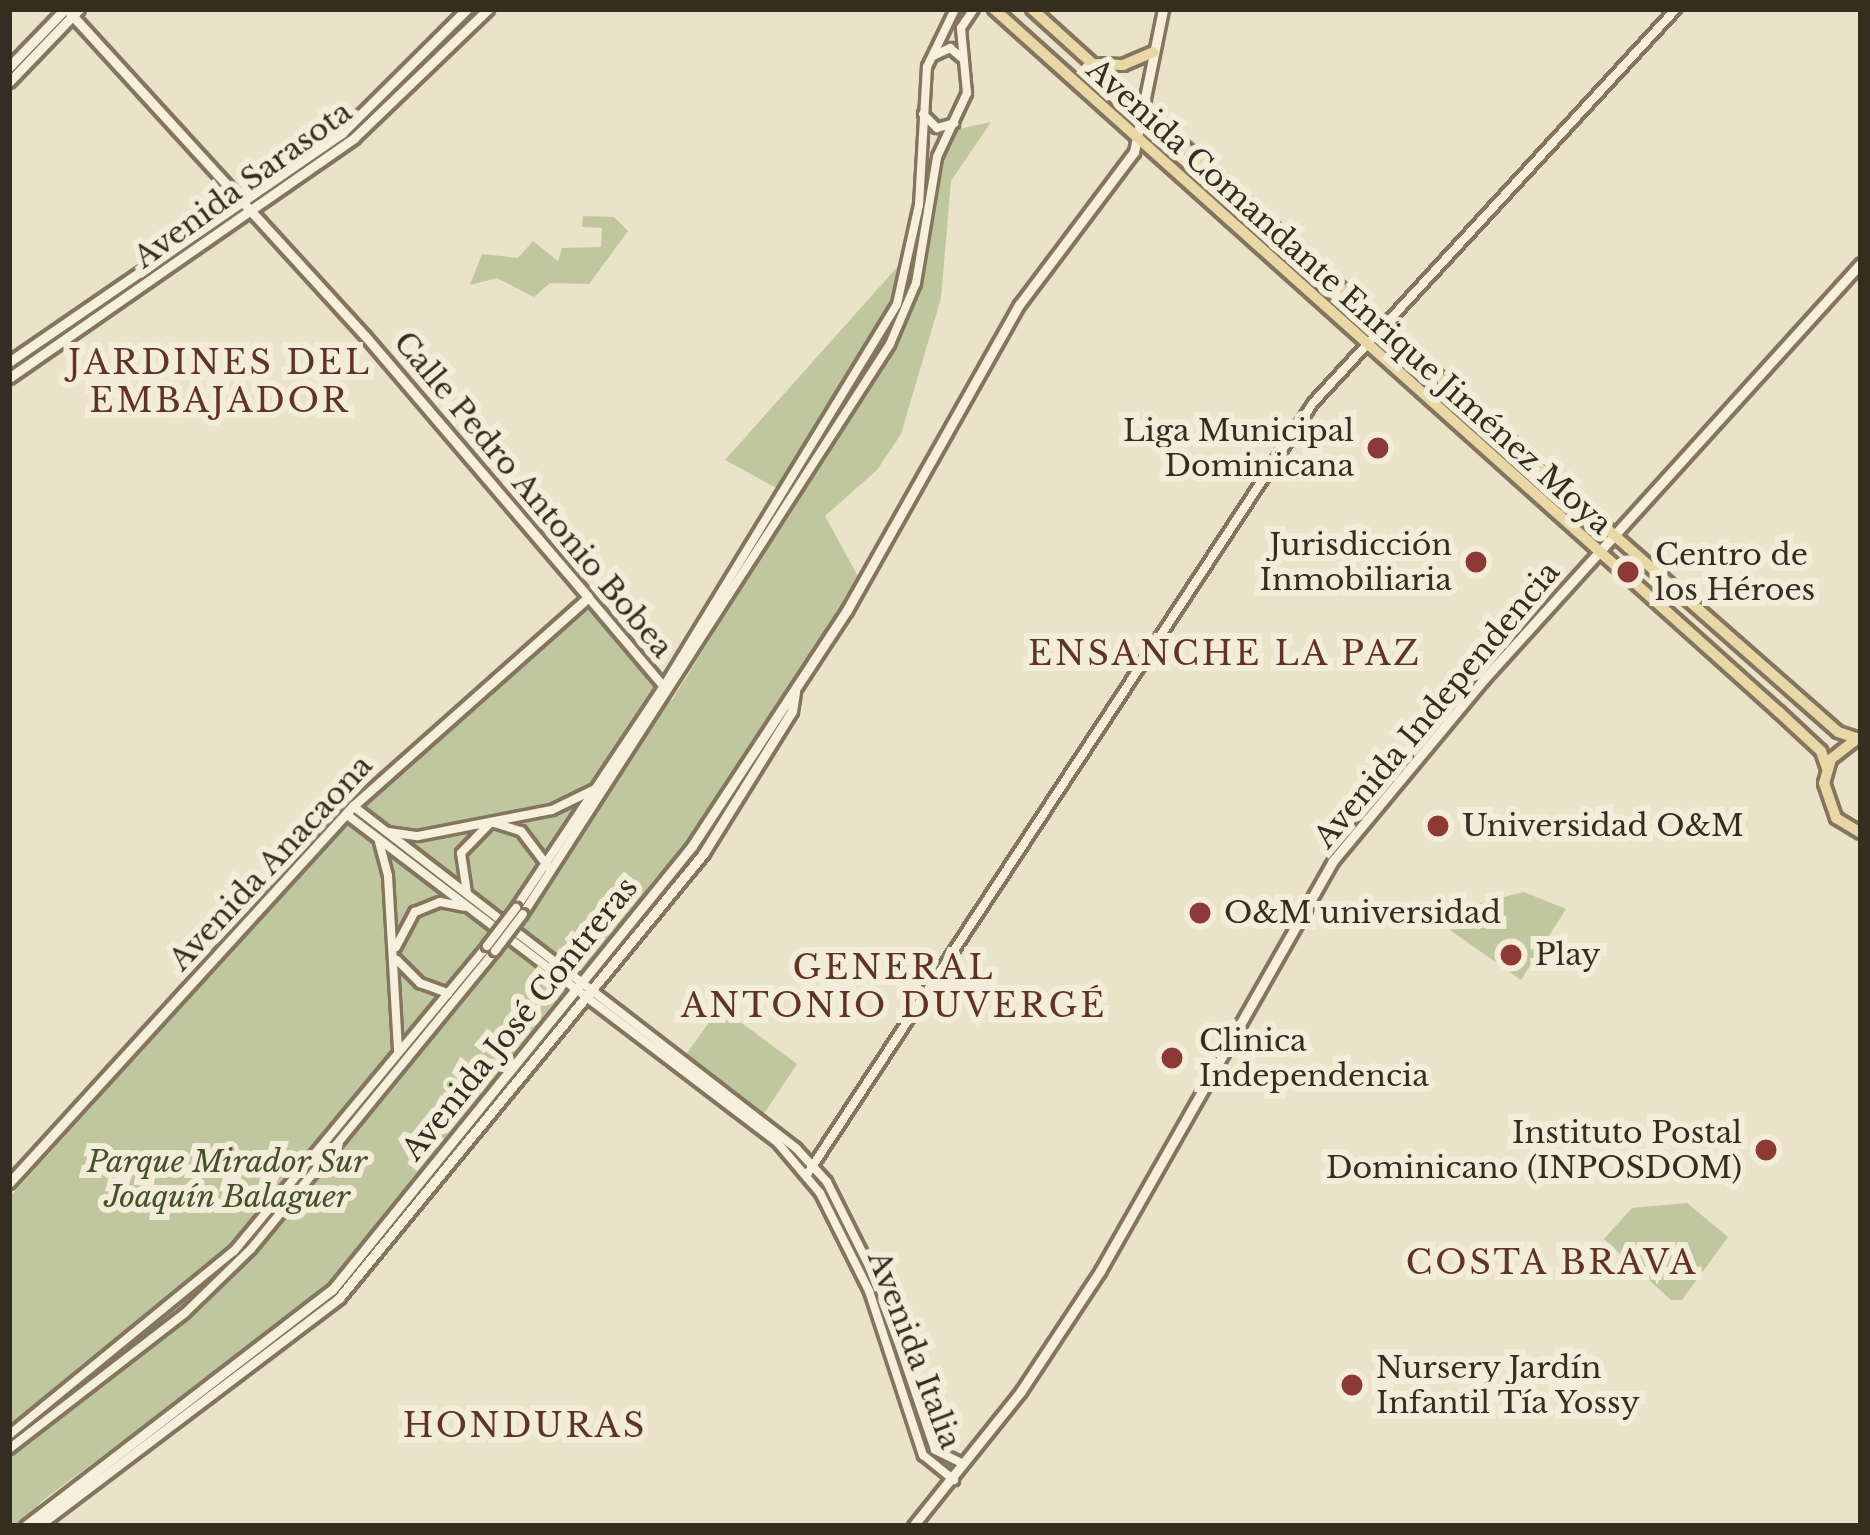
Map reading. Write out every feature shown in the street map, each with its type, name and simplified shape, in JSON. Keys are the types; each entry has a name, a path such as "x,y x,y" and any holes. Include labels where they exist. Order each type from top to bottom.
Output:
{"main road":[{"name":"Avenida Sarasota","path":"9,362 342,133 467,9"},
{"name":"Avenida Sarasota","path":"9,378 381,116 488,9"},
{"name":"Avenida Comandante Enrique Jiménez Moya","path":"994,9 1821,751 1827,768"},
{"name":"Avenida Comandante Enrique Jiménez Moya","path":"1032,9 1614,535 1838,732 1859,737"},
{"name":"Avenida José Contreras","path":"25,1526 332,1290 703,854 792,711 795,692 1019,305 1105,199 1139,140 1163,9"},
{"name":"Calle Pedro Antonio Bobea","path":"70,11 244,199 588,597"},
{"path":"9,67 70,11"},
{"path":"9,82 70,11"},
{"path":"1092,63 1123,65 1153,52"},
{"name":"Avenida Independencia","path":"915,1526 965,1465 1143,1202 1333,861 1614,535 1861,263"},
{"name":"Avenida Anacaona","path":"9,1183 350,810 588,597"},
{"path":"1859,737 1827,768 1829,808 1861,833"},
{"name":"Avenida José Contreras","path":"38,1526 339,1298 583,990"}],"street":[{"path":"770,525 897,304 919,205 927,67 955,9"},
{"path":"9,1435 218,1266 491,948 550,870 907,310 933,171 959,117 968,70 961,28 974,9"},
{"path":"803,1173 1245,517 1312,403 1676,9"},
{"path":"927,67 946,48 968,70"},
{"path":"922,112 940,128 959,117"},
{"name":"Calle Pedro Antonio Bobea","path":"588,597 668,691"},
{"path":"550,870 602,781 668,691"},
{"path":"396,1058 402,1039 386,863 377,832 408,837 580,802 602,781"},
{"name":"Avenida Italia","path":"350,810 811,1165 880,1288 935,1450 965,1465"},
{"path":"491,822 521,831 550,870"},
{"path":"394,956 415,912 440,902 468,902 460,853 491,822"},
{"path":"394,956 420,983 452,994"},
{"name":"Avenida Italia","path":"583,990 777,1142 803,1173 869,1292 923,1455 954,1480"},
{"path":"9,1449 185,1313 251,1249 452,994"}],"green space":[{"name":"Parque Mirador Sur Joaquín Balaguer","path":"991,122 951,181 941,298 901,434 877,470 825,516 860,580 684,849 329,1287 42,1501 20,1526 9,1526 9,1198 379,788 590,609 672,700 896,342 926,254 941,156 959,129"},
{"path":"583,216 614,217 628,231 589,284 550,283 534,297 497,278 470,285 482,254 518,258 533,241 558,261 562,248 601,247 602,228 582,227"},
{"path":"908,255 889,311 778,489 725,460"},
{"name":"Play","path":"1524,892 1566,909 1521,980 1450,930 1476,904"},
{"path":"720,1007 797,1064 761,1118 682,1060"},
{"path":"1687,1203 1728,1237 1682,1300 1671,1300 1604,1239 1632,1208"}],"place":[{"name":"Liga Municipal Dominicana","path":"1378,448"},
{"name":"Jurisdicción Inmobiliaria","path":"1476,562"},
{"name":"Centro de los Héroes","path":"1628,572"},
{"name":"Universidad O&M","path":"1438,826"},
{"name":"O&M universidad","path":"1200,913"},
{"name":"Play","path":"1511,955"},
{"name":"Clinica Independencia","path":"1172,1058"},
{"name":"Instituto Postal Dominicano (INPOSDOM)","path":"1766,1150"},
{"name":"Nursery Jardín Infantil Tía Yossy","path":"1352,1385"}],"district":[{"name":"JARDINES DEL EMBAJADOR","path":"220,382"},
{"name":"ENSANCHE LA PAZ","path":"1225,654"},
{"name":"GENERAL ANTONIO DUVERGÉ","path":"894,987"},
{"name":"COSTA BRAVA","path":"1552,1263"},
{"name":"HONDURAS","path":"525,1426"}]}
